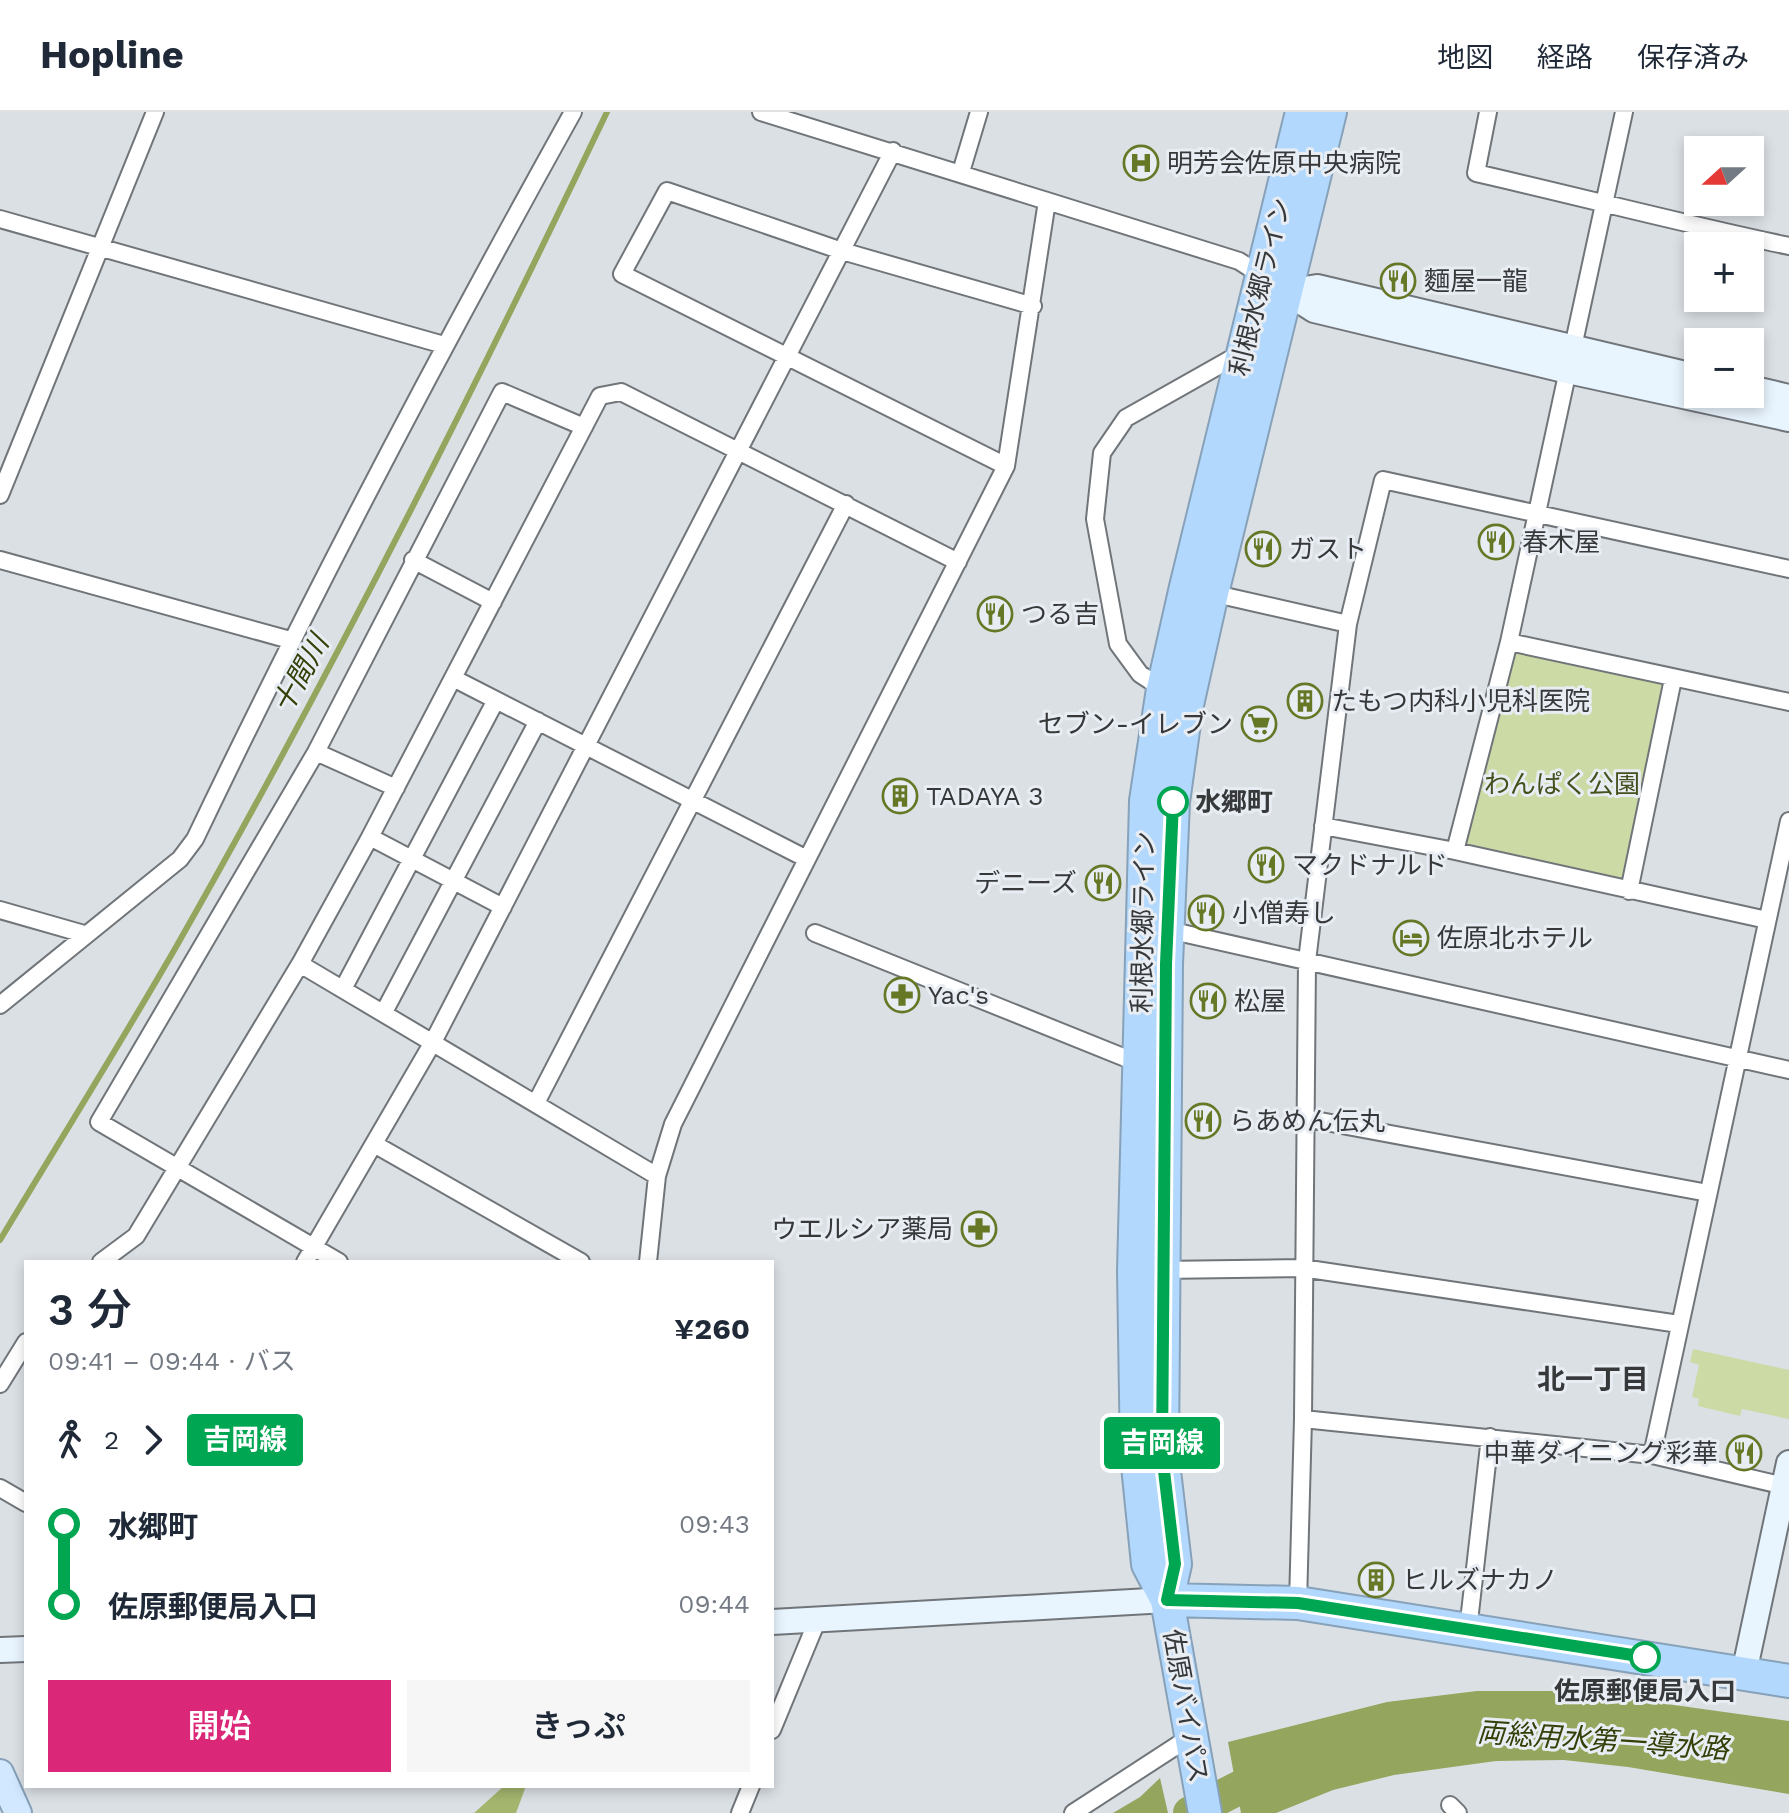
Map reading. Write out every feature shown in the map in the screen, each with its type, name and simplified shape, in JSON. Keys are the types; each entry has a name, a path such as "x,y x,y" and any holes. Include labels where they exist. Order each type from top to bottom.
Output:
{"highway":[{"name":"利根水郷ライン","path":"1148,1271 1138,1063 1199,590 1245,351 1274,284 1302,112"},
{"name":"利根水郷ライン","path":"1167,1600 1148,1564 1137,1456 1148,1271 1156,927 1146,801 1163,689 1199,590 1274,284 1330,112"},
{"path":"1167,1600 1298,1603 1789,1681"},
{"name":"佐原バイパス","path":"1167,1600 1205,1813"}],"main road":[{"path":"0,1773 18,1813"}],"street":[{"path":"0,495 155,112"},
{"path":"0,1005 180,859 195,839 290,640 444,345 573,112"},
{"path":"761,112 1239,261 1274,284 1317,287 1789,419"},
{"path":"961,172 979,112"},
{"path":"1488,112 1476,173 1789,246"},
{"path":"1455,851 1509,642 1624,112"},
{"path":"309,1254 433,1042 893,151"},
{"path":"1006,466 622,274 667,191 842,251 1033,306"},
{"path":"648,1260 657,1176 673,1124 1006,466 1047,201"},
{"path":"0,219 444,345"},
{"path":"1163,689 1140,674 1118,644 1095,519 1102,453 1126,418 1245,351"},
{"path":"1570,360 1684,375"},
{"path":"1764,391 1789,397"},
{"path":"332,1260 309,1254 99,1122 316,752 502,392 584,427"},
{"path":"104,1260 136,1236 300,964 396,788 600,396 621,392 958,562"},
{"path":"1298,1603 1303,1419 1307,961 1348,624 1383,480 1789,569"},
{"path":"536,1103 695,801 846,504"},
{"path":"0,560 290,640"},
{"path":"413,560 493,602"},
{"path":"1199,590 1348,624"},
{"path":"1509,642 1789,702"},
{"path":"453,678 805,858"},
{"path":"1629,891 1673,679"},
{"path":"343,989 496,700"},
{"path":"384,1012 538,721"},
{"path":"316,752 396,788"},
{"path":"1652,1455 1789,821"},
{"path":"1323,826 1455,851 1767,920"},
{"path":"370,837 503,907"},
{"path":"0,910 84,934"},
{"path":"1156,927 1789,1070"},
{"path":"815,933 1138,1063"},
{"path":"300,964 657,1176"},
{"path":"1304,1118 1708,1193"},
{"path":"374,1144 577,1260"},
{"path":"1148,1271 1302,1268 1679,1324"},
{"path":"0,1384 24,1345"},
{"path":"1303,1419 1652,1455 1787,1479 1744,1673"},
{"path":"1468,1630 1490,1437"},
{"path":"0,1488 24,1502"},
{"path":"774,1622 1167,1600"},
{"path":"774,1725 817,1621"},
{"path":"0,1650 24,1649"},
{"path":"1073,1813 1191,1742"},
{"path":"740,1813 750,1788"}],"green space":[{"name":"わんぱく公園","path":"1509,642 1673,679 1629,891 1455,851"},
{"path":"1693,1349 1789,1370 1789,1419 1742,1409 1740,1416 1698,1406 1699,1399 1692,1397 1699,1365 1690,1362"}],"shaded area":[{"path":"502,1788 525,1788 516,1813 474,1813"}],"water":[{"path":"1477,1691 1573,1691 1789,1721 1789,1794 1628,1767 1564,1760 1496,1761 1394,1775 1333,1790 1276,1813 1241,1813 1228,1742 1387,1702"},
{"path":"1160,1778 1168,1813 1113,1813 1140,1797"}],"waterway":[{"name":"十間川","path":"0,1240 176,947 290,742 452,429 607,112"},
{"name":"両総用水第一導水路","path":"1190,1813 1262,1776 1280,1771"}],"bus line":[{"name":"吉岡線","path":"1173,802 1166,964 1162,1454 1175,1564 1167,1600 1298,1603 1645,1657"}],"place":[{"name":"明芳会佐原中央病院","path":"1141,163"},
{"name":"麵屋一龍","path":"1398,281"},
{"name":"春木屋","path":"1496,542"},
{"name":"ガスト","path":"1263,549"},
{"name":"つる吉","path":"995,614"},
{"name":"たもつ内科小児科医院","path":"1305,701"},
{"name":"セブン-イレブン","path":"1259,724"},
{"name":"TADAYA 3","path":"900,796"},
{"name":"水郷町","path":"1173,802"},
{"name":"マクドナルド","path":"1266,865"},
{"name":"デニーズ","path":"1103,883"},
{"name":"小僧寿し","path":"1206,913"},
{"name":"佐原北ホテル","path":"1411,938"},
{"name":"Yac's","path":"902,995"},
{"name":"松屋","path":"1208,1001"},
{"name":"らあめん伝丸","path":"1203,1121"},
{"name":"ウエルシア薬局","path":"979,1229"},
{"name":"中華ダイニング彩華","path":"1744,1453"},
{"name":"ヒルズナカノ","path":"1376,1580"},
{"name":"佐原郵便局入口","path":"1645,1657"}],"district":[{"name":"北一丁目","path":"1593,1379"}]}
